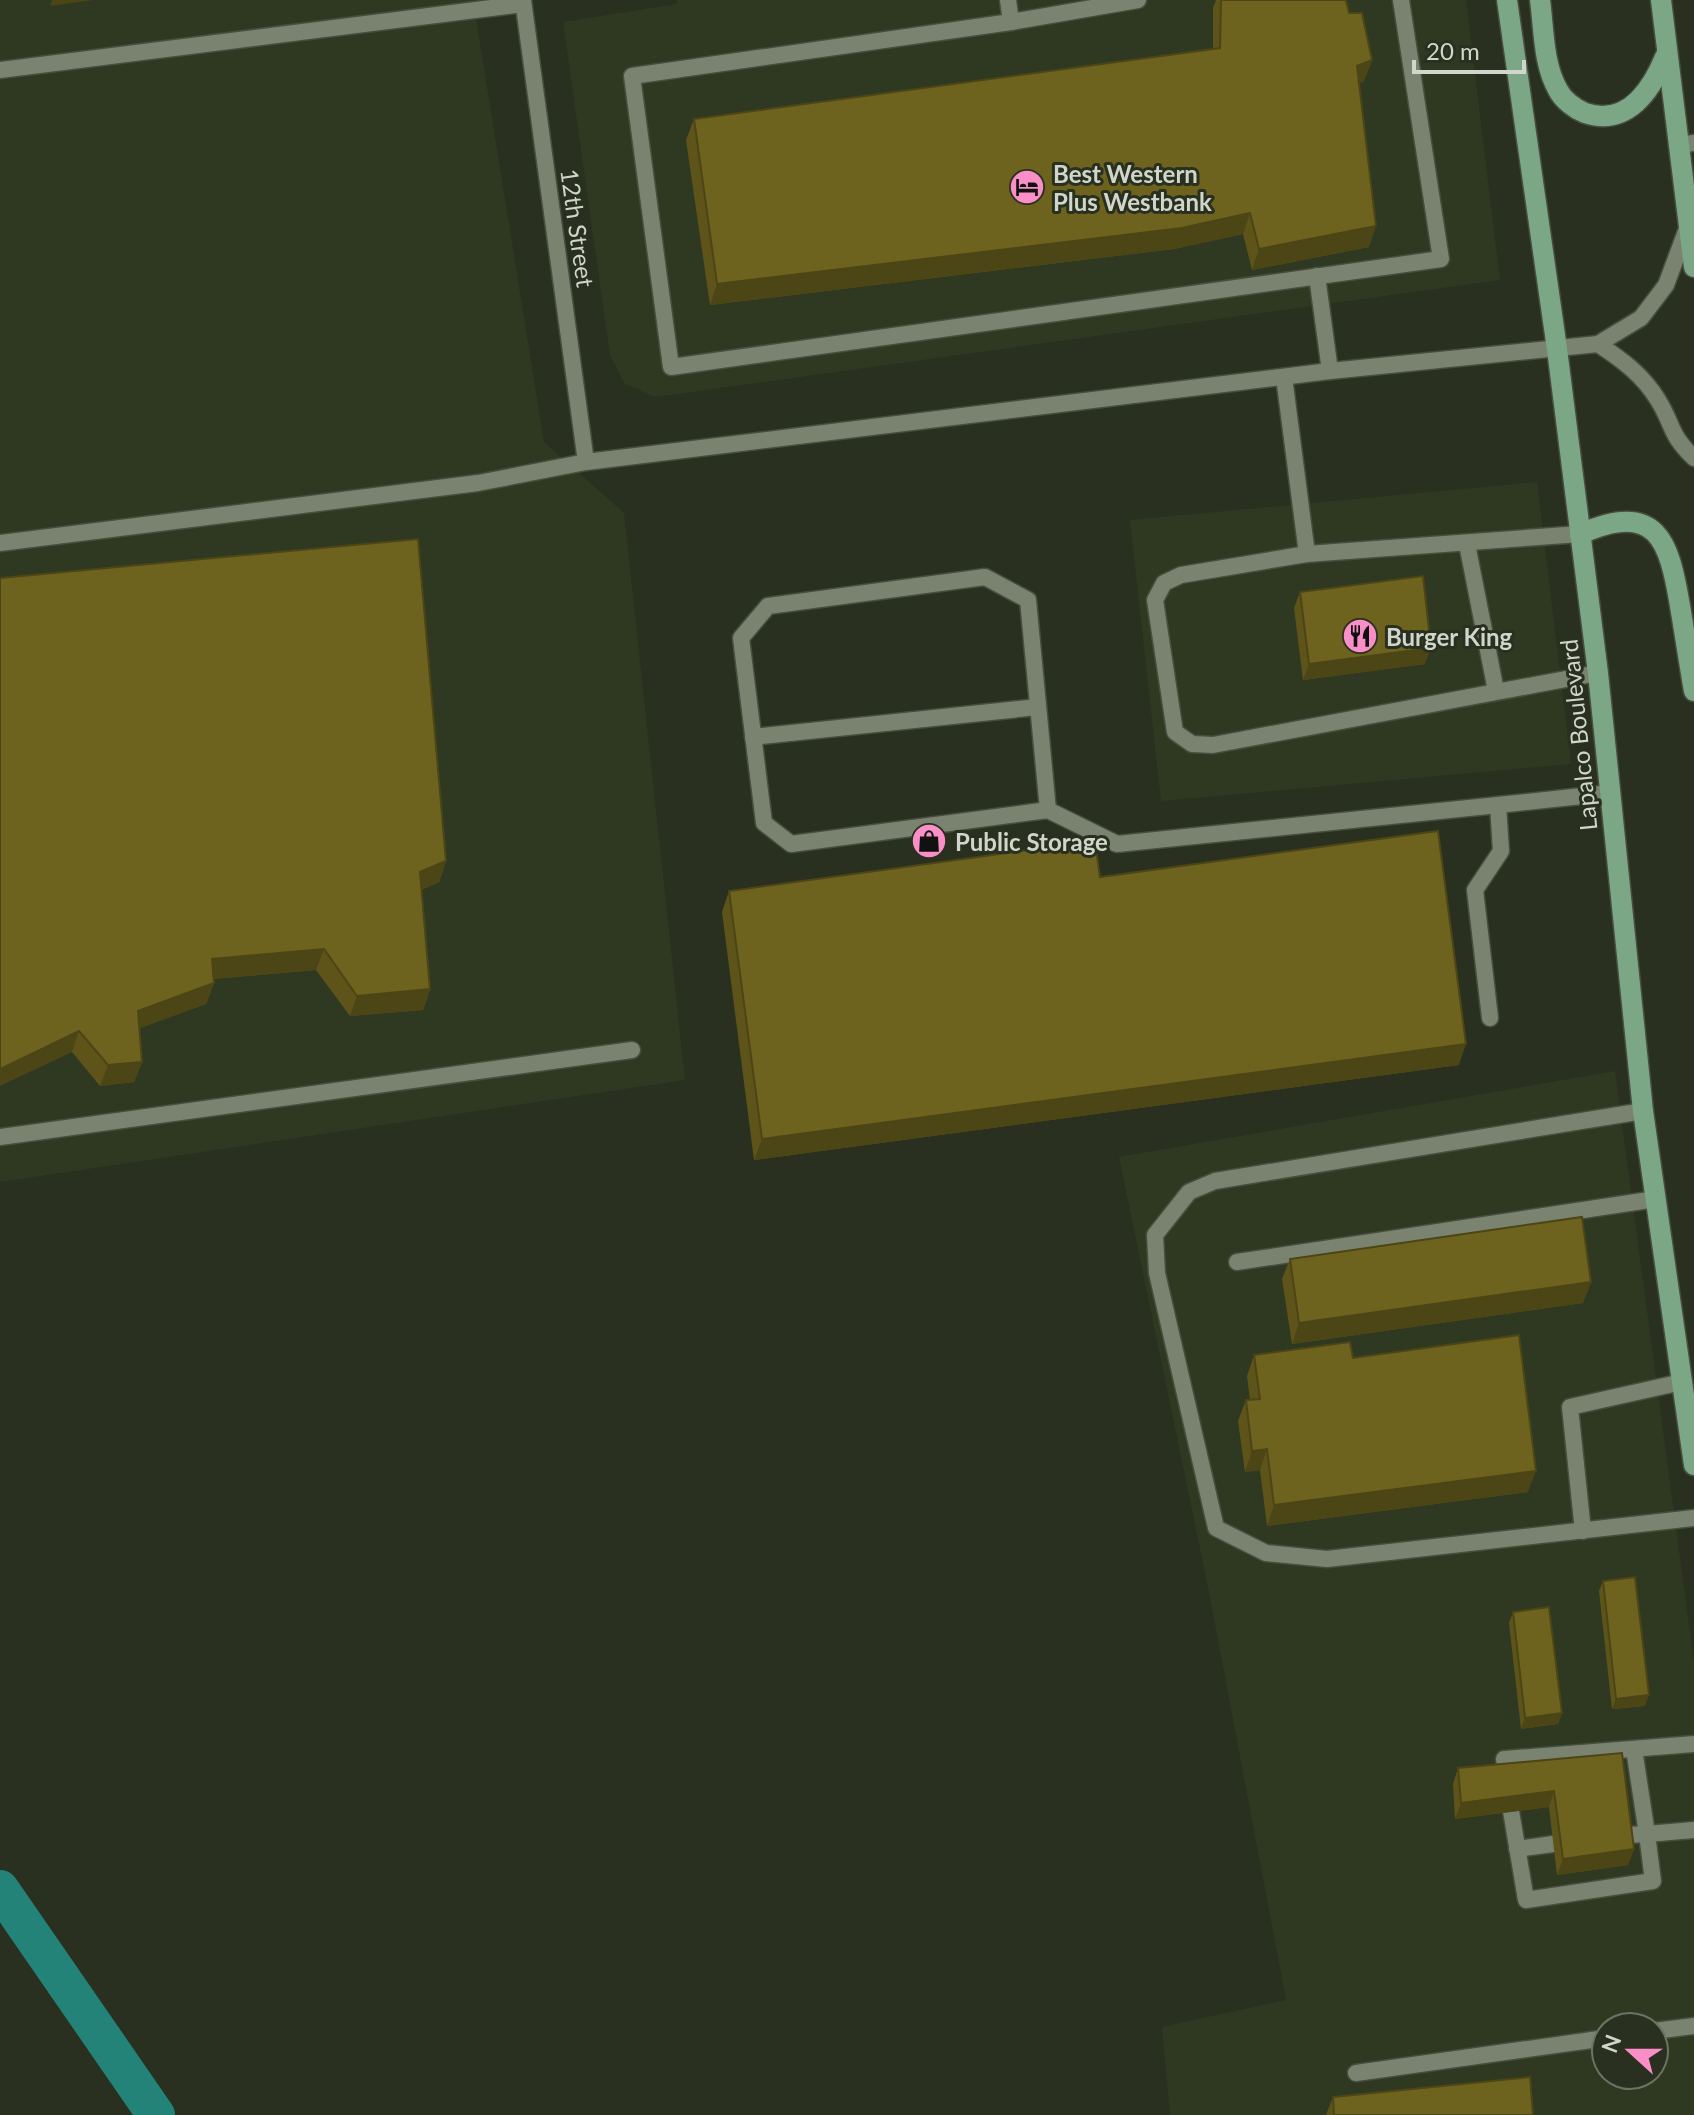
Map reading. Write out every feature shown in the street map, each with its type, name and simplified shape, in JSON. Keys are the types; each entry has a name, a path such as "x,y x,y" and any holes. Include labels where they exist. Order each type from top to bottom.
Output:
{"main road":[{"name":"Lapalco Boulevard","path":"1507,0 1557,349 1598,673 1643,1111 1694,1465"},
{"path":"1540,0 1549,68 1558,92 1577,110 1603,119 1624,111 1655,80 1665,56"},
{"path":"1661,0 1665,56 1686,144 1688,224 1694,267"},
{"path":"1580,534 1613,522 1629,522 1653,530 1672,554 1694,691"}],"street":[{"path":"1008,0 1011,22"},
{"path":"1138,0 1011,22 632,76 671,367 1441,259 1401,0"},
{"path":"0,70 523,2"},
{"name":"12th Street","path":"523,2 586,462"},
{"path":"0,543 478,483 586,462 1330,371 1598,344 1641,318 1666,285 1688,224"},
{"path":"1317,276 1330,371"},
{"path":"1598,344 1631,366 1659,400 1675,440 1694,458"},
{"path":"1284,377 1307,554"},
{"path":"1580,534 1307,554 1181,575 1164,583 1155,600 1175,732 1192,744 1213,745 1598,673"},
{"path":"1467,544 1496,691"},
{"path":"1048,810 1028,600 985,577 768,606 741,638 764,823 791,844 1048,810 1117,844 1610,793"},
{"path":"753,737 1038,707"},
{"path":"1490,1018 1475,890 1501,851 1498,805"},
{"path":"0,1137 632,1050"},
{"path":"1643,1111 1215,1181 1189,1192 1155,1235 1157,1273 1216,1528 1266,1553 1327,1559 1694,1518"},
{"path":"1237,1262 1656,1199"},
{"path":"1583,1531 1570,1407 1682,1382"},
{"path":"1507,1778 1504,1759 1694,1744"},
{"path":"1511,1811 1526,1900 1653,1881 1634,1749"},
{"path":"1627,1835 1694,1830"},
{"path":"1517,1849 1553,1844"},
{"path":"1670,2029 1694,2026"},
{"path":"1356,2073 1590,2040"}],"shaded area":[{"path":"0,0 473,0 544,442 624,513 685,1080 0,1182"},
{"path":"677,0 1466,0 1500,280 655,397 624,383 610,355 563,22 677,4"},
{"path":"1537,482 1571,764 1161,801 1130,520"},
{"path":"1615,1071 1694,1663 1694,2115 1170,2115 1162,2027 1286,2000 1208,1587 1119,1157"}],"building":[{"name":"Best Western Plus Westbank","path":"1221,0 1346,0 1349,13 1362,13 1372,60 1357,66 1376,226 1259,249 1250,213 1182,228 717,284 694,119 1220,48"},
{"path":"418,539 446,861 420,872 430,989 357,996 324,949 212,959 214,983 138,1011 142,1062 108,1065 79,1031 0,1069 0,578"},
{"name":"Burger King","path":"1423,576 1431,648 1309,664 1300,592"},
{"path":"1438,831 1466,1044 762,1139 729,891 1095,841 1100,877"},
{"path":"1582,1217 1591,1282 1299,1323 1290,1259"},
{"path":"1519,1335 1536,1471 1274,1505 1267,1449 1252,1451 1246,1400 1260,1399 1254,1355 1350,1342 1353,1358"},
{"path":"1635,1577 1649,1695 1616,1699 1603,1581"},
{"path":"1549,1607 1562,1713 1525,1718 1513,1612"},
{"path":"1622,1753 1634,1849 1563,1859 1554,1791 1461,1803 1458,1768"},
{"path":"1530,2077 1533,2115 1334,2115 1333,2097"}],"waterway":[{"path":"0,1889 156,2115"}],"place":[{"name":"Best Western Plus Westbank","path":"1027,187"},
{"name":"Burger King","path":"1360,636"},
{"name":"Public Storage","path":"929,841"}]}
